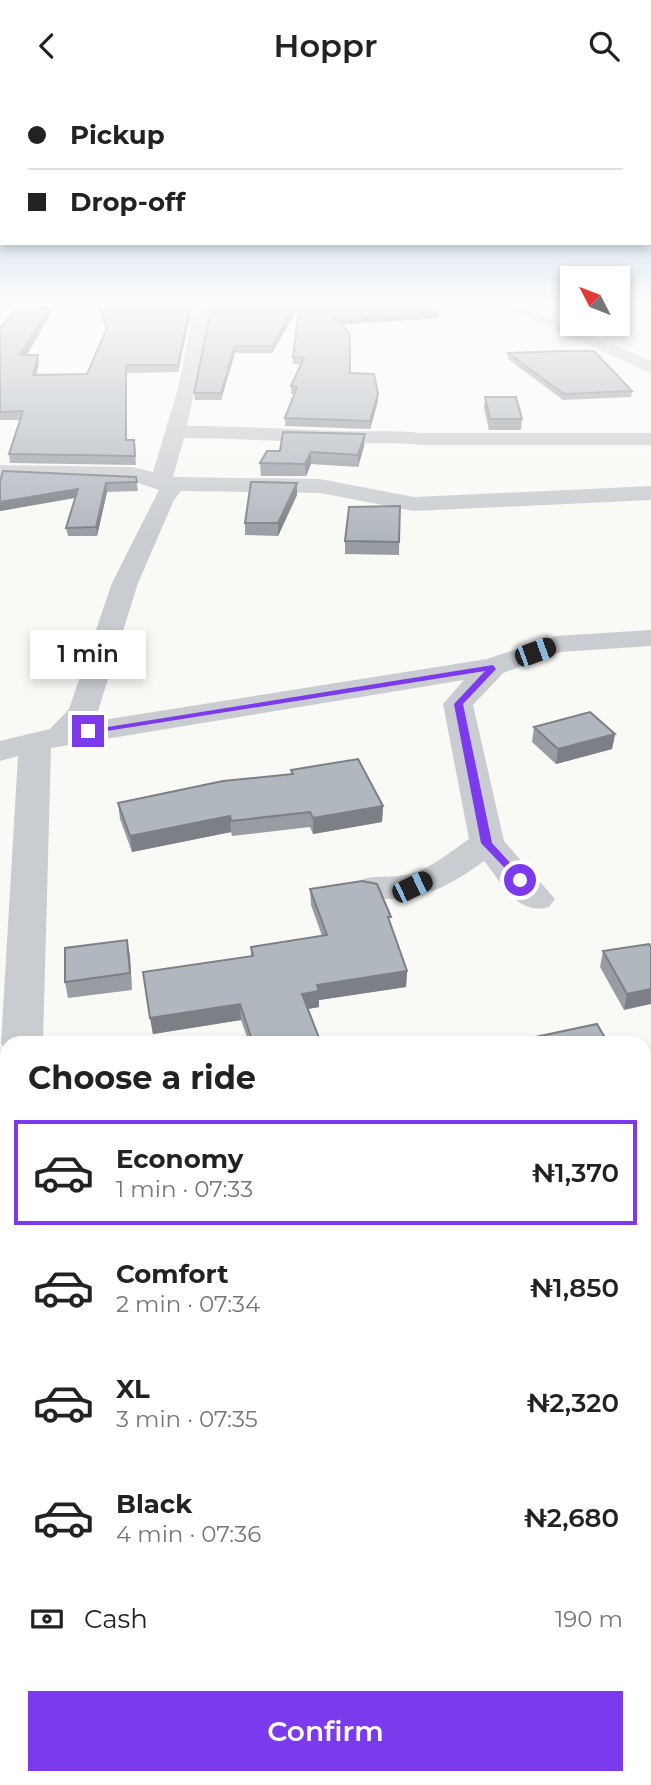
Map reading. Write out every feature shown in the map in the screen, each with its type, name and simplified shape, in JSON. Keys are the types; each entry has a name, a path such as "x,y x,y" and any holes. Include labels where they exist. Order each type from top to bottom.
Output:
{"street":[{"path":"23,1036 48,739 83,711 125,583 163,500 189,380"},
{"path":"176,432 387,435 423,439 651,439"},
{"path":"0,471 132,474 167,483 320,486 414,505 651,493"},
{"path":"0,751 48,739 493,667 556,645 651,638"},
{"path":"493,667 458,704 487,843 536,899"},
{"path":"376,887 412,887 446,871 487,843"}],"building":[{"path":"0,380 126,380 126,440 134,440 135,456 9,454 23,411 0,412"},
{"path":"197,380 225,380 221,393 194,393"},
{"path":"294,380 375,380 378,394 370,421 285,418 297,387 291,386"},
{"path":"545,380 622,380 632,391 564,394"},
{"path":"485,397 516,397 522,419 490,419"},
{"path":"283,432 365,434 358,455 311,452 305,464 260,463 267,451 280,451"},
{"path":"3,471 136,477 137,482 106,483 96,527 66,528 78,489 0,502"},
{"path":"251,482 297,483 278,523 245,523"},
{"path":"400,506 399,542 345,541 349,507"},
{"path":"590,712 615,734 558,749 534,727"},
{"path":"358,759 383,806 313,818 310,812 231,821 230,816 130,836 118,803 223,781 293,774 291,770"},
{"path":"362,881 377,884 391,917 388,917 407,971 317,985 319,991 302,994 318,1036 251,1036 240,1004 150,1018 143,972 253,956 251,947 327,935 310,889"},
{"path":"127,940 130,973 65,982 65,948"},
{"path":"649,944 651,989 627,994 603,951"},
{"path":"597,1024 604,1036 540,1036"}],"route":[{"path":"88,731 493,667 458,704 487,843 520,880"}]}
